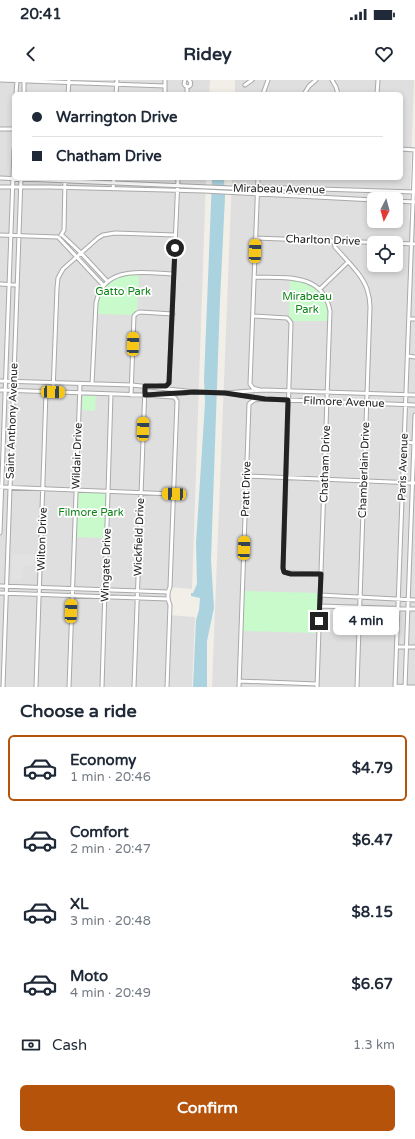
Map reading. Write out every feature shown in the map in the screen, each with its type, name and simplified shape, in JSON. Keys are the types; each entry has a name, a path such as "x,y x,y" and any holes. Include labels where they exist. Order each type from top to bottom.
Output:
{"street":[{"path":"0,80 69,81 165,86"},
{"path":"16,92 17,80"},
{"path":"116,92 117,80"},
{"path":"165,80 165,92"},
{"path":"186,80 184,84 187,87 187,92"},
{"path":"187,87 191,85 189,80"},
{"path":"245,85 252,80"},
{"path":"263,92 268,80"},
{"path":"305,92 309,86 316,80"},
{"path":"332,80 337,92"},
{"path":"377,92 378,80"},
{"path":"24,81 24,92"},
{"path":"68,92 69,81"},
{"path":"0,129 12,129"},
{"path":"403,149 415,150"},
{"name":"Paris Avenue","path":"395,686 410,279 413,244 415,150"},
{"name":"Mirabeau Avenue","path":"0,178 12,178"},
{"name":"Saint Anthony Avenue","path":"0,533 13,180"},
{"name":"Saint Anthony Avenue","path":"3,687 5,594 21,180"},
{"path":"0,235 58,237 62,235 64,230 65,180"},
{"name":"Mirabeau Avenue","path":"65,180 178,185 204,189"},
{"path":"145,386 166,386 169,383 178,180"},
{"path":"258,180 250,384 253,388 264,390"},
{"path":"113,189 114,183"},
{"name":"Mirabeau Avenue","path":"0,186 20,188 65,187 177,191 204,189 232,190 283,188 414,192"},
{"path":"282,195 283,188"},
{"name":"Mirabeau Avenue","path":"232,190 257,194 367,200"},
{"path":"403,201 414,202"},
{"path":"53,392 56,294 58,278 63,269 98,238 108,233 175,235"},
{"path":"62,235 107,281"},
{"path":"58,237 103,285"},
{"name":"Charlton Drive","path":"255,238 413,244"},
{"name":"Chamberlain Drive","path":"334,241 335,247 359,274 364,282 370,299 357,687"},
{"path":"254,277 301,279 310,282 320,289 348,262"},
{"path":"92,384 96,303 103,285 112,278 124,273 174,274"},
{"path":"410,279 415,280"},
{"path":"0,284 16,285"},
{"name":"Chatham Drive","path":"317,685 330,311 327,300 320,289"},
{"path":"131,395 135,314 140,312 173,314"},
{"path":"253,316 287,318 291,326 282,565 284,572 291,574 321,574"},
{"path":"409,318 415,319"},
{"path":"408,356 415,357"},
{"name":"Filmore Avenue","path":"0,381 132,385 195,392 225,393 264,390 415,395"},
{"name":"Wildair Drive","path":"69,687 80,384"},
{"name":"Wickfield Drive","path":"134,687 145,386"},
{"name":"Filmore Avenue","path":"0,390 131,395 195,392"},
{"name":"Wilton Drive","path":"36,687 44,489 46,392"},
{"name":"Filmore Avenue","path":"225,393 265,399 415,405"},
{"name":"Wingate Drive","path":"102,687 111,394"},
{"path":"145,395 173,397 176,399 174,494 170,587 168,592 170,605 167,687"},
{"name":"Pratt Drive","path":"239,687 249,404 254,400 265,399"},
{"path":"4,406 13,406"},
{"name":"Paris Avenue","path":"405,687 414,482 415,415"},
{"path":"404,442 415,443"},
{"path":"247,476 414,482"},
{"path":"1,487 174,494"},
{"path":"0,586 168,592"},
{"path":"0,593 168,599"},
{"path":"320,595 415,600"},
{"path":"320,606 415,608"},
{"path":"397,647 415,647"},
{"path":"239,681 317,685"},
{"path":"395,686 415,687"}],"shaded area":[{"path":"0,80 210,80 209,92 12,92 12,180 206,180 192,589 169,587 168,615 195,617 192,687 0,687"},
{"path":"235,80 414,80 409,220 415,221 415,687 212,687 232,180 403,180 403,92 235,92"},
{"path":"12,554 34,555 34,566 23,565 22,579 12,579"}],"green space":[{"name":"Gatto Park","path":"139,274 137,311 132,315 97,314 100,296 109,282 122,275"},
{"name":"Mirabeau Park","path":"290,280 307,283 314,286 319,291 326,304 328,321 292,321 289,317"},
{"path":"83,396 96,396 95,411 82,410"},
{"name":"Filmore Park","path":"78,492 107,493 105,538 76,537"},
{"path":"244,591 318,593 316,633 243,631"}],"water":[{"path":"212,180 224,180 225,197 211,560 214,608 207,641 207,687 193,687 196,620 200,598 191,596 191,593 193,593 197,584 196,543 205,403 204,380"}],"route":[{"path":"175,248 169,383 166,386 145,386 145,395 195,392 225,393 265,399 288,400 282,565 284,572 291,574 321,574 319,621"}]}
